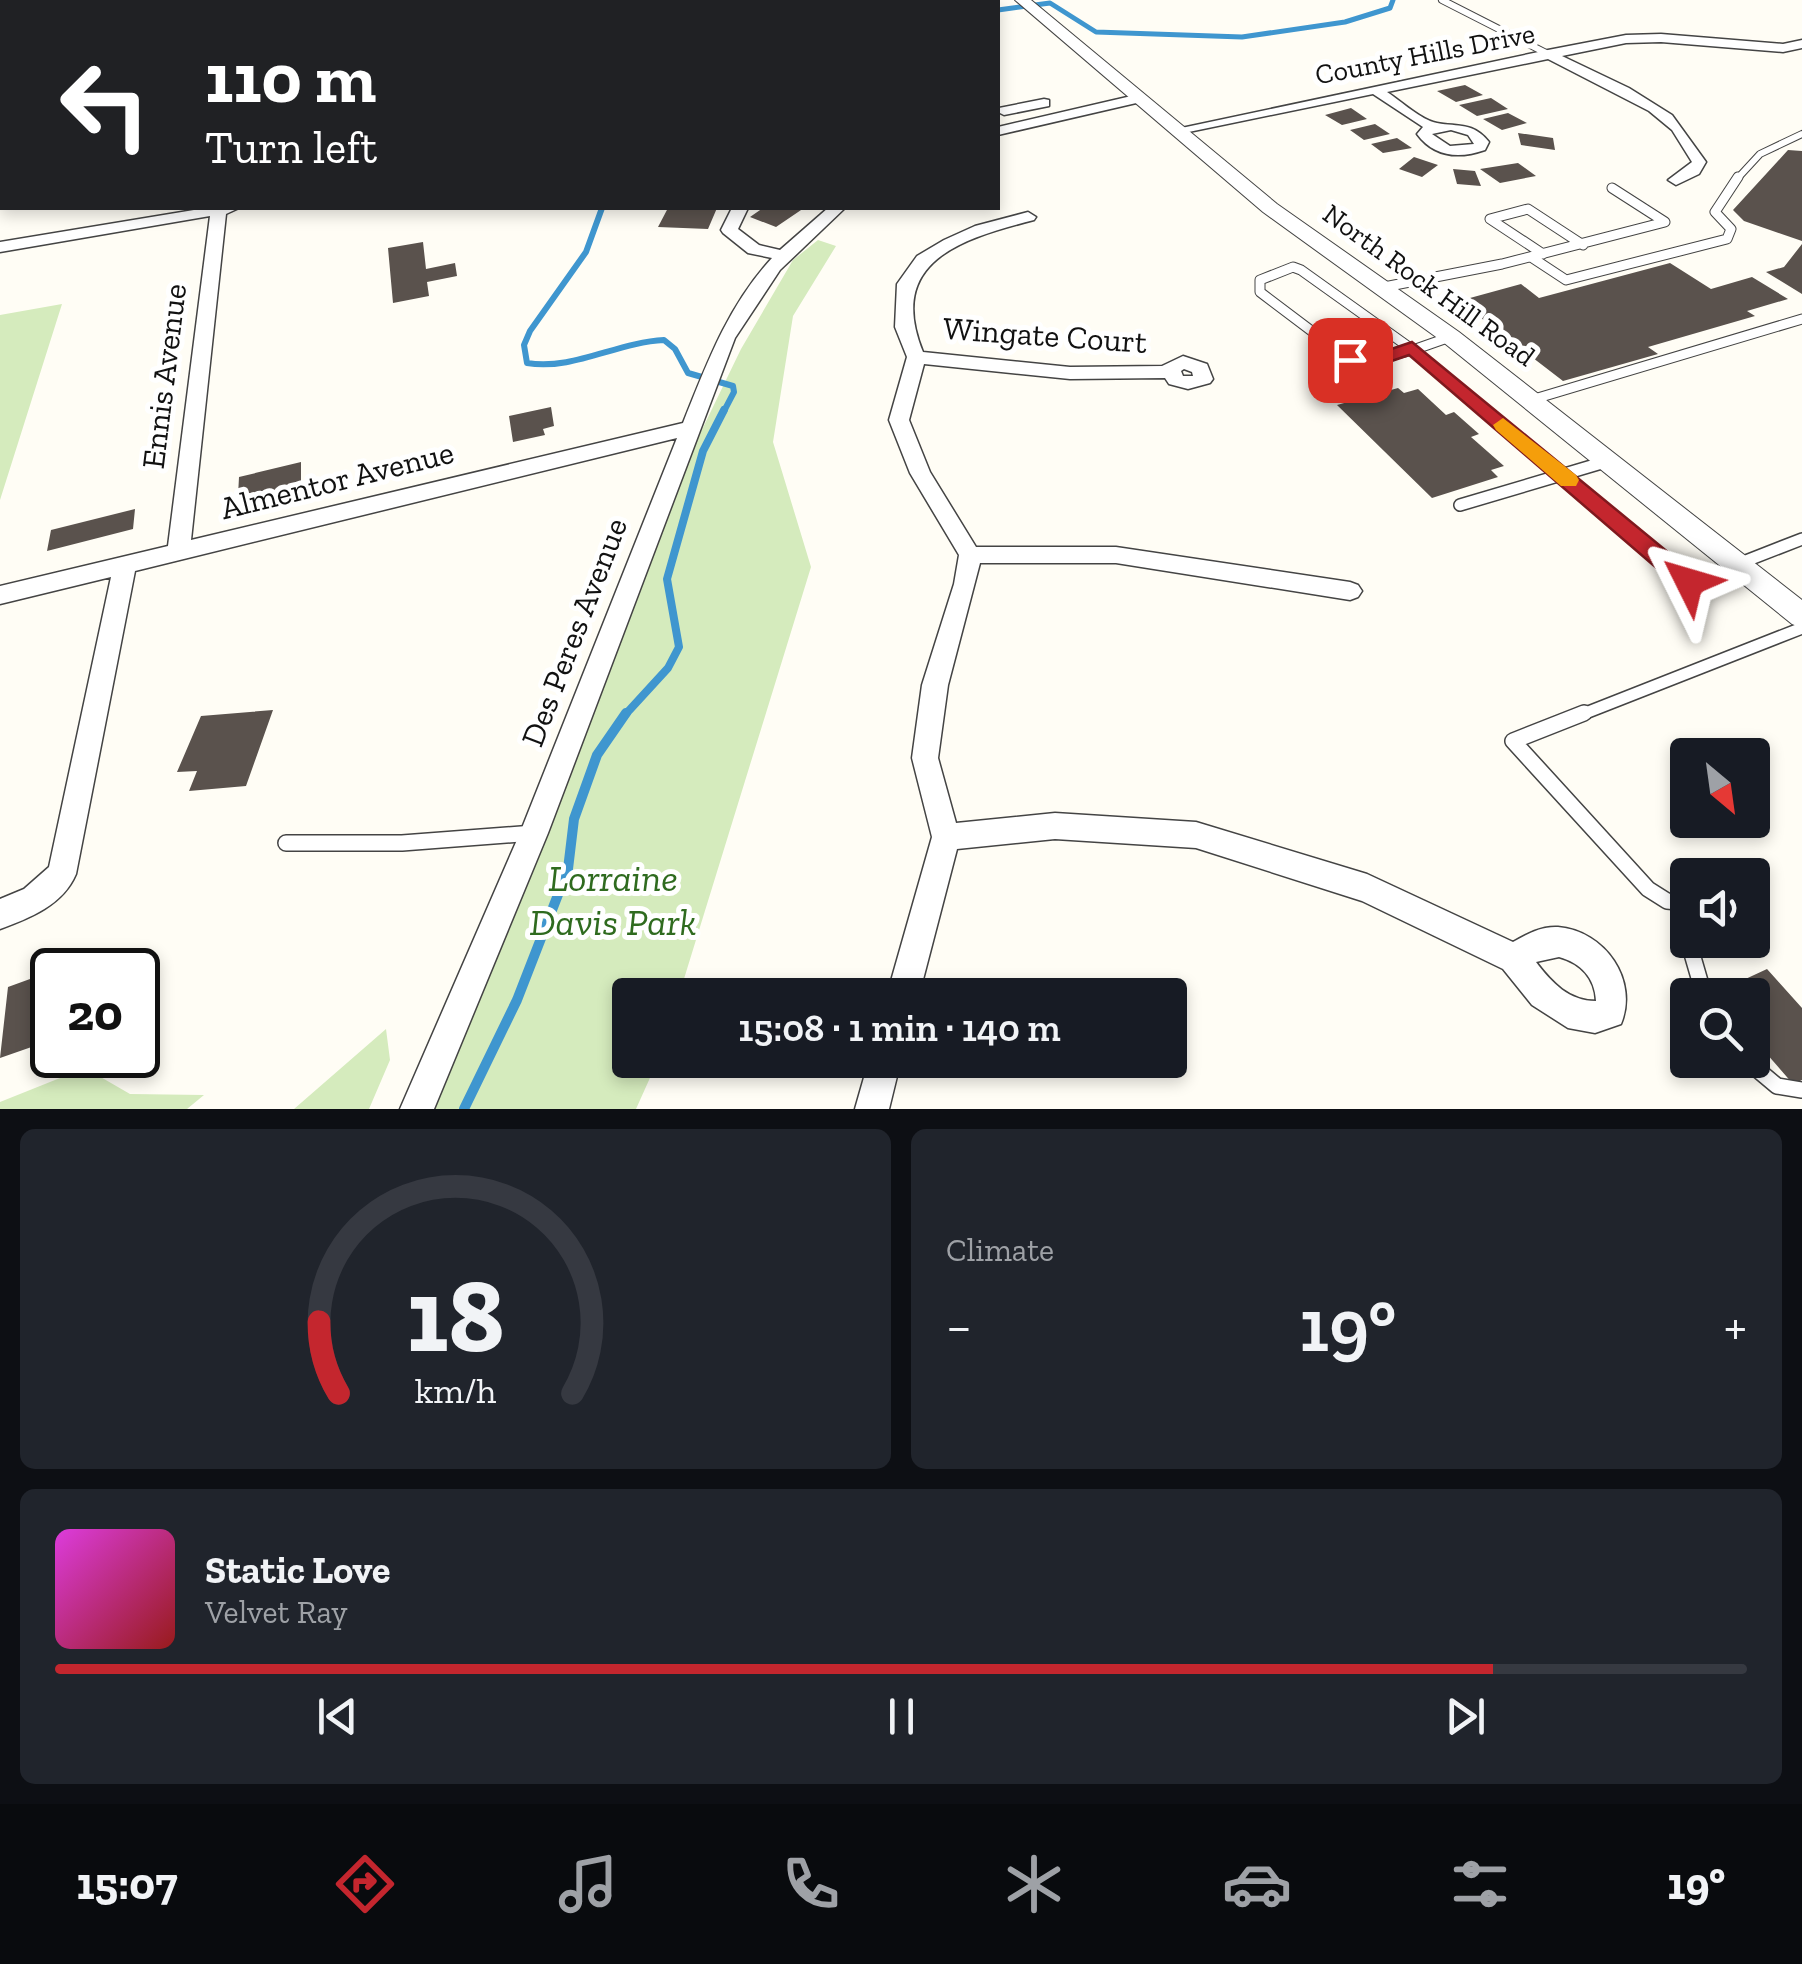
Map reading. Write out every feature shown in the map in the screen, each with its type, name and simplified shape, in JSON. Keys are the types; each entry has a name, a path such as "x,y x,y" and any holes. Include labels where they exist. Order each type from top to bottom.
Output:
{"street":[{"name":"North Rock Hill Road","path":"1028,5 1270,208 1451,337 1802,616"},
{"name":"County Hills Drive","path":"1179,130 1626,38 1772,48 1802,44"},
{"path":"1772,48 1802,64"},
{"path":"1548,54 1647,106 1682,132 1700,162 1694,171 1676,180"},
{"path":"1374,89 1432,127"},
{"path":"1000,130 1140,98"},
{"path":"1001,112 1046,103"},
{"path":"1001,112 1029,121"},
{"path":"0,246 211,210"},
{"name":"Ennis Avenue","path":"178,552 223,210"},
{"path":"739,210 729,230 754,250 782,256"},
{"name":"Des Peres Avenue","path":"417,1109 534,832 708,379 739,311 782,256 835,210"},
{"path":"908,978 946,837 924,758 935,685 966,584 970,554 920,474 899,420 916,357 904,326 906,284 924,260 980,230 1028,218"},
{"name":"Wingate Court","path":"916,357 1070,373 1170,372"},
{"name":"Almentor Avenue","path":"0,596 689,428"},
{"path":"970,554 1116,555 1350,591"},
{"path":"0,914 48,892 62,874 125,566"},
{"path":"946,837 1054,826 1196,835 1368,888 1514,958"},
{"path":"872,1109 880,1078"}],"lane":[{"path":"1449,2 1548,54"},
{"path":"1531,257 1566,280 1727,239 1731,229 1715,212 1752,157 1777,141 1802,134"},
{"path":"1380,288 1583,245 1665,222 1612,188"},
{"path":"1543,254 1490,218 1528,209 1583,245"},
{"path":"1451,337 1412,348 1366,364 1350,360 1260,292 1260,280 1293,268 1300,270 1412,348 1689,582 1705,588 1802,539"},
{"path":"1531,400 1802,318"},
{"path":"1460,505 1610,461"},
{"path":"1670,899 1648,890 1513,741 1802,628"},
{"path":"286,843 402,843 534,832"},
{"path":"1767,1078 1777,1086 1802,1090"}],"green space":[{"name":"Lorraine Davis Park","path":"818,240 836,246 793,316 773,442 811,567 684,978 612,978 612,1078 650,1078 636,1109 427,1109 595,709 697,440 741,349 793,260"},
{"path":"62,304 0,500 0,315"},
{"path":"386,1029 390,1060 369,1109 294,1109"},
{"path":"60,1078 102,1078 130,1094 204,1095 187,1109 0,1109 0,1102"}],"building":[{"path":"1465,85 1483,95 1456,102 1437,91"},
{"path":"1491,98 1508,109 1477,116 1459,105"},
{"path":"1351,108 1367,119 1342,125 1325,115"},
{"path":"1508,113 1527,123 1502,130 1483,119"},
{"path":"1375,124 1390,134 1364,140 1350,130"},
{"path":"1518,133 1553,138 1555,150 1521,145"},
{"path":"1397,138 1412,148 1383,153 1371,144"},
{"path":"1788,150 1802,151 1802,241 1744,221 1733,210"},
{"path":"1414,157 1438,165 1422,177 1399,169"},
{"path":"1518,163 1536,176 1500,183 1480,169"},
{"path":"1453,169 1475,171 1481,186 1457,184"},
{"path":"667,210 716,210 708,229 658,227"},
{"path":"760,210 801,210 776,227 750,217"},
{"path":"423,242 426,269 455,263 457,276 427,282 429,296 393,303 388,248"},
{"path":"1802,244 1802,294 1766,272 1784,267"},
{"path":"1670,263 1711,289 1752,277 1788,299 1747,311 1755,316 1648,347 1658,354 1563,381 1459,301 1521,284 1539,298"},
{"path":"1398,388 1404,393 1418,389 1446,415 1454,412 1479,434 1471,437 1504,466 1491,470 1498,477 1432,498 1337,405"},
{"path":"551,407 554,426 543,429 545,435 513,442 509,416"},
{"path":"301,462 301,489 254,501 254,492 238,496 239,477"},
{"path":"135,509 133,529 47,551 51,530"},
{"path":"273,710 246,786 189,791 197,771 177,772 201,716"},
{"path":"1767,969 1802,1008 1802,1080 1793,1084 1770,1058 1770,978 1748,978"},
{"path":"30,979 30,1048 0,1058 8,987"}],"waterway":[{"path":"1000,10 1050,3 1096,32 1242,37 1345,22 1390,8 1393,0"},
{"path":"601,210 586,252 530,331 524,345 527,363 561,363 664,340 675,349 688,373 733,386 734,392 723,413"},
{"path":"624,716 668,668 679,647 667,579 703,451 724,410"},
{"path":"464,1109 517,1000 568,869 574,819 597,755 626,713"}],"slow traffic":[{"path":"1503,425 1568,480"}],"route":[{"path":"1350,360 1366,364 1412,348 1689,582"}]}
